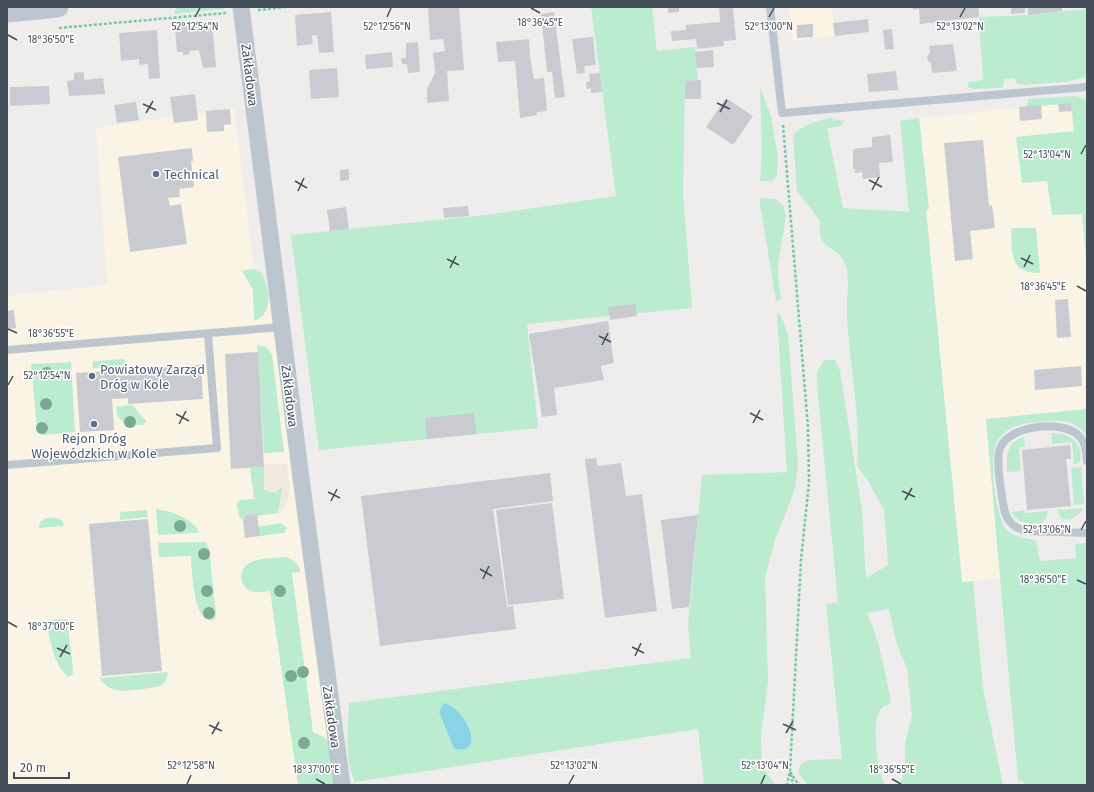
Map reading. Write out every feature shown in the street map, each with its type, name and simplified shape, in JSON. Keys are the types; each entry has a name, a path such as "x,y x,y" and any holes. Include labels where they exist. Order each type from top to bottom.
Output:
{"street":[{"path":"7,12 58,7"},
{"name":"Zakładowa","path":"241,10 342,785"}],"lane":[{"path":"770,7 782,113 1087,87"},
{"path":"7,350 282,327"},
{"path":"7,465 217,448 208,334"},
{"path":"1087,461 1085,446 1082,439 1072,430 1060,427 1017,432 1005,440 998,454 1004,509 1007,518 1013,526 1021,530 1029,531 1087,533"}],"path":[{"path":"54,29 241,10 286,7"},
{"path":"782,113 808,427 809,482 801,560 790,771 787,785"},
{"path":"790,771 793,785"},
{"path":"790,771 799,785"}],"shaded area":[{"path":"789,7 832,7 835,36 792,41"},
{"path":"1071,103 1087,268 1087,409 986,419 1001,578 962,582 926,210 929,209 919,118"},
{"path":"234,108 254,269 262,273 267,285 337,785 7,785 7,296 107,285 96,128"}],"green space":[{"path":"222,7 224,9 174,14 176,8"},
{"path":"591,7 652,7 657,51 695,47 698,80 685,82 683,194 692,308 527,324 538,428 319,450 291,235 486,215 616,196"},
{"path":"1087,9 1087,77 1066,82 1021,85 1017,83 1014,78 1005,79 1002,88 973,89 968,87 969,82 983,80 979,17 1028,15"},
{"path":"760,87 771,116 778,157 777,176 772,181 760,181 762,153"},
{"path":"1076,96 1087,100 1087,268 1082,214 1052,215 1047,181 1022,183 1016,137 1074,131 1071,103 1027,107 1028,99"},
{"path":"830,118 844,121 841,126 827,128 843,208 909,212 900,121 919,118 929,209 926,210 962,582 973,581 983,688 1003,785 900,785 905,767 905,744 912,715 907,668 896,642 889,609 867,613 879,646 891,703 883,707 876,722 876,745 882,778 885,785 808,785 798,773 800,765 808,760 842,759 826,604 838,602 817,384 817,372 824,360 835,360 840,371 862,510 866,578 888,565 884,510 868,481 857,466 858,429 848,337 848,278 846,266 838,253 825,244 820,232 820,221 797,191 793,135 805,126"},
{"path":"759,198 776,199 783,206 786,216 778,264 781,299 778,301 776,301"},
{"path":"1011,228 1036,228 1040,273 1022,270 1017,266 1013,254"},
{"path":"254,269 262,273 267,286 268,307 261,317 254,321 253,290 242,271"},
{"path":"777,313 781,316 788,335 798,464 795,489 775,540 765,577 768,681 761,735 762,766 775,785 704,785 698,729 355,782 349,763 348,753 349,703 691,658 688,625 702,475 787,472"},
{"path":"257,345 266,347 272,354 284,452 264,453"},
{"path":"125,359 125,366 93,368 93,361"},
{"path":"71,362 75,432 42,435 37,430 31,364"},
{"path":"132,405 146,421 143,425 125,425 117,415 116,407"},
{"path":"1087,409 1087,435 1074,424 1069,422 1033,422 1009,429 1004,433 995,445 993,456 994,483 1002,522 1006,529 1012,534 1036,540 1040,561 1076,558 1075,544 1087,543 1087,785 1028,785 1018,780 986,419"},
{"path":"1051,433 1058,433 1070,437 1075,441 1080,451 1081,457 1079,463 1074,464 1072,442 1052,444"},
{"path":"1024,437 1025,447 1019,447 1021,471 1007,472 1007,455 1009,450 1014,442"},
{"path":"264,467 264,490 283,485 278,513 257,516 256,514 244,515 245,519 243,520 239,517 237,504 240,500 254,499 250,468"},
{"path":"1081,467 1084,504 1074,505 1071,468"},
{"path":"1083,508 1074,518 1067,520 1061,518 1057,510"},
{"path":"156,509 168,511 185,518 199,531 196,533 158,535"},
{"path":"147,510 148,517 120,520 120,512"},
{"path":"1024,510 1025,513 1047,511 1047,517 1039,523 1028,524 1018,519 1011,512"},
{"path":"46,518 55,518 60,520 64,526 38,528 41,521"},
{"path":"281,523 287,528 284,533 260,536 258,527"},
{"path":"206,542 209,549 216,615 214,620 207,620 198,606 193,584 191,556 159,557 158,543"},
{"path":"285,557 295,562 301,572 292,573 313,732 324,737 331,745 337,785 298,785 270,591 257,592 249,590 245,587 241,578 243,569 251,562 263,559"},
{"path":"67,619 73,668 73,674 69,677 59,666 56,659 46,620"},
{"path":"168,672 165,681 160,686 125,691 110,688 100,678"}],"sand":[{"path":"264,464 287,464 289,484 288,497 283,508 278,513 283,486 275,493 264,490"}],"water":[{"path":"444,703 453,707 460,714 470,732 471,740 469,746 464,749 454,748 439,712"}],"building":[{"path":"428,7 459,7 464,70 447,71 449,101 427,103 427,89 435,73 433,53 445,51 443,39 430,40"},
{"path":"668,7 679,7 679,12 668,13"},
{"path":"719,7 733,7 736,40 723,41 724,46 697,49 696,39 672,41 671,31 686,30 686,25 720,22"},
{"path":"913,7 978,7 979,17 920,24 919,9 913,10"},
{"path":"1011,7 1025,7 1025,13 1011,14"},
{"path":"1028,7 1062,7 1062,11 1028,15"},
{"path":"331,12 334,52 319,53 317,35 312,36 313,44 297,46 295,15"},
{"path":"554,12 565,97 555,98 552,72 547,72 541,14"},
{"path":"868,19 869,32 835,36 833,23"},
{"path":"212,23 216,67 203,68 199,50 189,51 190,54 183,55 183,52 177,52 175,27"},
{"path":"813,24 813,37 797,38 797,25"},
{"path":"892,29 894,49 885,50 883,30"},
{"path":"157,30 160,78 149,79 148,64 139,65 139,59 121,61 119,33"},
{"path":"593,37 596,65 584,66 585,73 577,74 572,39"},
{"path":"529,39 529,52 534,79 544,78 547,111 537,112 537,115 520,118 515,61 498,62 496,42"},
{"path":"418,42 420,72 408,73 407,64 402,64 401,58 406,58 406,43"},
{"path":"953,44 957,71 932,73 931,63 928,61 927,56 930,53 929,46"},
{"path":"713,50 714,67 697,68 695,52"},
{"path":"392,52 393,67 366,69 365,55"},
{"path":"337,68 339,97 311,99 309,70"},
{"path":"896,71 898,90 869,92 867,74"},
{"path":"84,72 84,80 103,78 105,94 69,96 67,81 74,80 74,73"},
{"path":"600,73 602,92 591,93 591,88 587,89 586,82 590,81 589,74"},
{"path":"701,80 701,99 685,99 685,81"},
{"path":"49,86 50,104 10,106 10,87"},
{"path":"195,94 198,120 174,123 170,97"},
{"path":"726,98 753,116 733,145 706,127"},
{"path":"136,102 139,120 117,123 114,105"},
{"path":"1071,103 1072,111 1059,112 1058,104"},
{"path":"1041,105 1042,119 1020,121 1019,107"},
{"path":"230,109 231,124 224,125 224,131 207,132 206,111"},
{"path":"890,135 893,162 879,163 880,177 863,179 862,172 855,173 855,169 853,169 853,149 872,147 872,137"},
{"path":"983,140 989,206 992,205 995,228 970,231 973,259 955,261 944,143"},
{"name":"Technical","path":"192,148 193,161 191,161 194,187 179,189 180,197 168,198 170,206 181,204 187,244 130,252 118,157"},
{"path":"349,169 349,180 340,181 340,170"},
{"path":"468,206 469,216 444,218 443,208"},
{"path":"346,207 349,229 330,231 327,210"},
{"path":"1068,299 1071,337 1057,338 1055,300"},
{"path":"635,304 637,316 610,320 608,307"},
{"path":"14,310 16,328 7,329 7,311"},
{"path":"608,321 614,363 601,366 604,380 554,388 557,415 542,417 529,334"},
{"path":"258,352 264,467 231,469 225,354"},
{"path":"201,365 203,399 128,404 128,398 112,399 114,430 80,432 76,373"},
{"path":"1081,366 1082,386 1035,390 1034,370"},
{"path":"474,413 477,434 427,439 425,418"},
{"path":"1070,445 1071,459 1066,459 1071,506 1027,510 1022,450"},
{"path":"596,458 598,466 621,463 626,496 642,494 657,611 605,618 585,459"},
{"path":"550,473 553,501 493,509 507,607 513,606 516,629 380,646 361,496"},
{"path":"552,503 564,599 508,605 496,510"},
{"path":"257,514 260,536 245,538 243,520 245,519 244,515"},
{"path":"698,515 689,607 672,609 661,520"},
{"path":"148,519 162,671 102,676 89,524"}],"place":[{"name":"Technical","path":"156,174"},
{"name":"Powiatowy Zarząd Dróg w Kole","path":"92,376"},
{"name":"Rejon Dróg Wojewódzkich w Kole","path":"94,424"}]}
